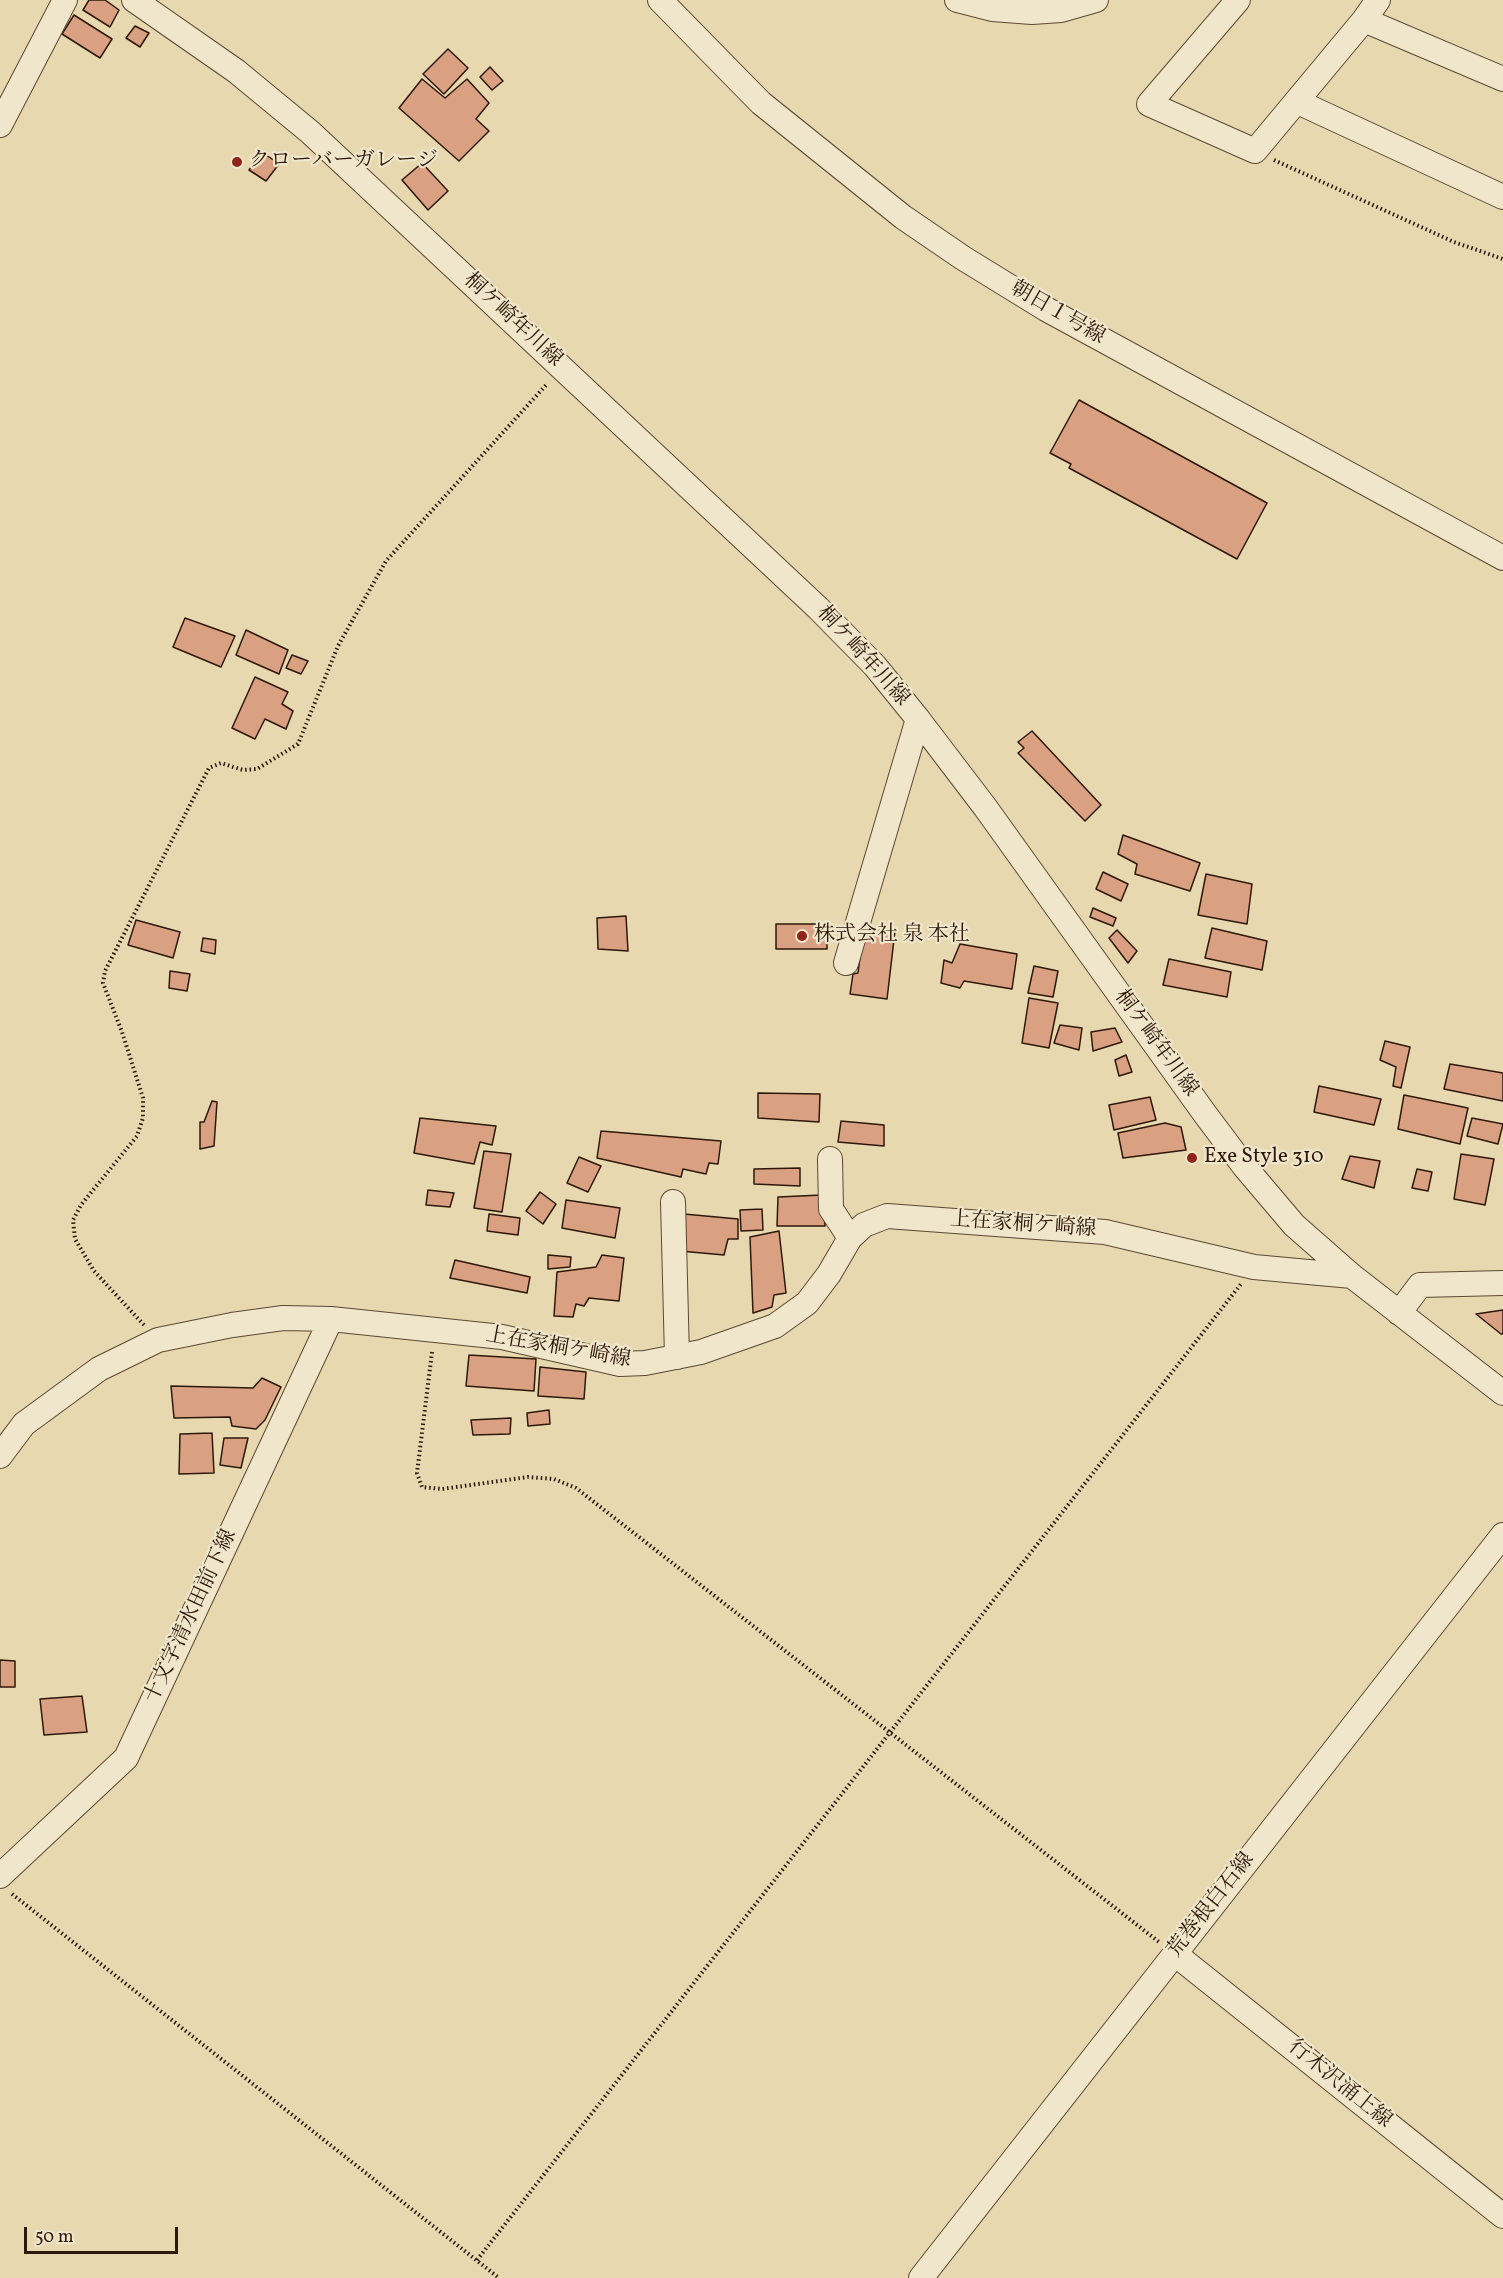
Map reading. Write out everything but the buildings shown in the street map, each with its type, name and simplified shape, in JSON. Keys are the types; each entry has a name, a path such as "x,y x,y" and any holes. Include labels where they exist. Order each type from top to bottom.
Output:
{"street":[{"path":"0,125 65,0"},
{"name":"桐ケ崎年川線","path":"134,0 236,70 310,132 818,608 875,666 986,807 1244,1166 1294,1225 1352,1276 1503,1393"},
{"name":"朝日１号線","path":"660,0 702,46 761,103 903,217 963,258 1046,309 1503,558"},
{"path":"957,0 992,9 1032,12 1061,10 1096,0"},
{"path":"1238,0 1149,104 1255,151 1365,20 1378,0"},
{"path":"1365,20 1503,79"},
{"path":"1298,102 1503,197"},
{"path":"846,963 918,719"},
{"path":"830,1159 831,1209 850,1238"},
{"path":"673,1202 677,1357"},
{"name":"上在家桐ケ崎線","path":"0,1456 24,1424 99,1369 158,1340 283,1318 331,1319 502,1337 620,1364 645,1363 701,1352 775,1326 807,1303 850,1238 864,1225 887,1216 1105,1232 1254,1267 1352,1276"},
{"path":"1399,1313 1420,1285 1503,1283"},
{"name":"十文字清水田前下線","path":"5,1884 126,1758 331,1319"},
{"name":"荒巻根白石線","path":"921,2278 1503,1534"},
{"name":"行木沢涌上線","path":"1175,1954 1503,2216"}],"path":[{"path":"1255,151 1454,242 1503,259"},
{"path":"158,1340 94,1271 75,1239 74,1220 81,1205 137,1136 143,1118 143,1098 122,1032 103,983 105,971 209,768 221,763 243,770 257,769 298,744 333,656 386,561 561,368"},
{"path":"477,2260 891,1734 1254,1267"},
{"path":"435,1330 417,1473 422,1487 442,1489 528,1477 554,1479 576,1488 1175,1954"},
{"path":"5,1884 499,2278"}],"place":[{"name":"クローバーガレージ","path":"237,162"},
{"name":"株式会社 泉 本社","path":"802,936"},
{"name":"Exe Style 310","path":"1192,1158"}]}
